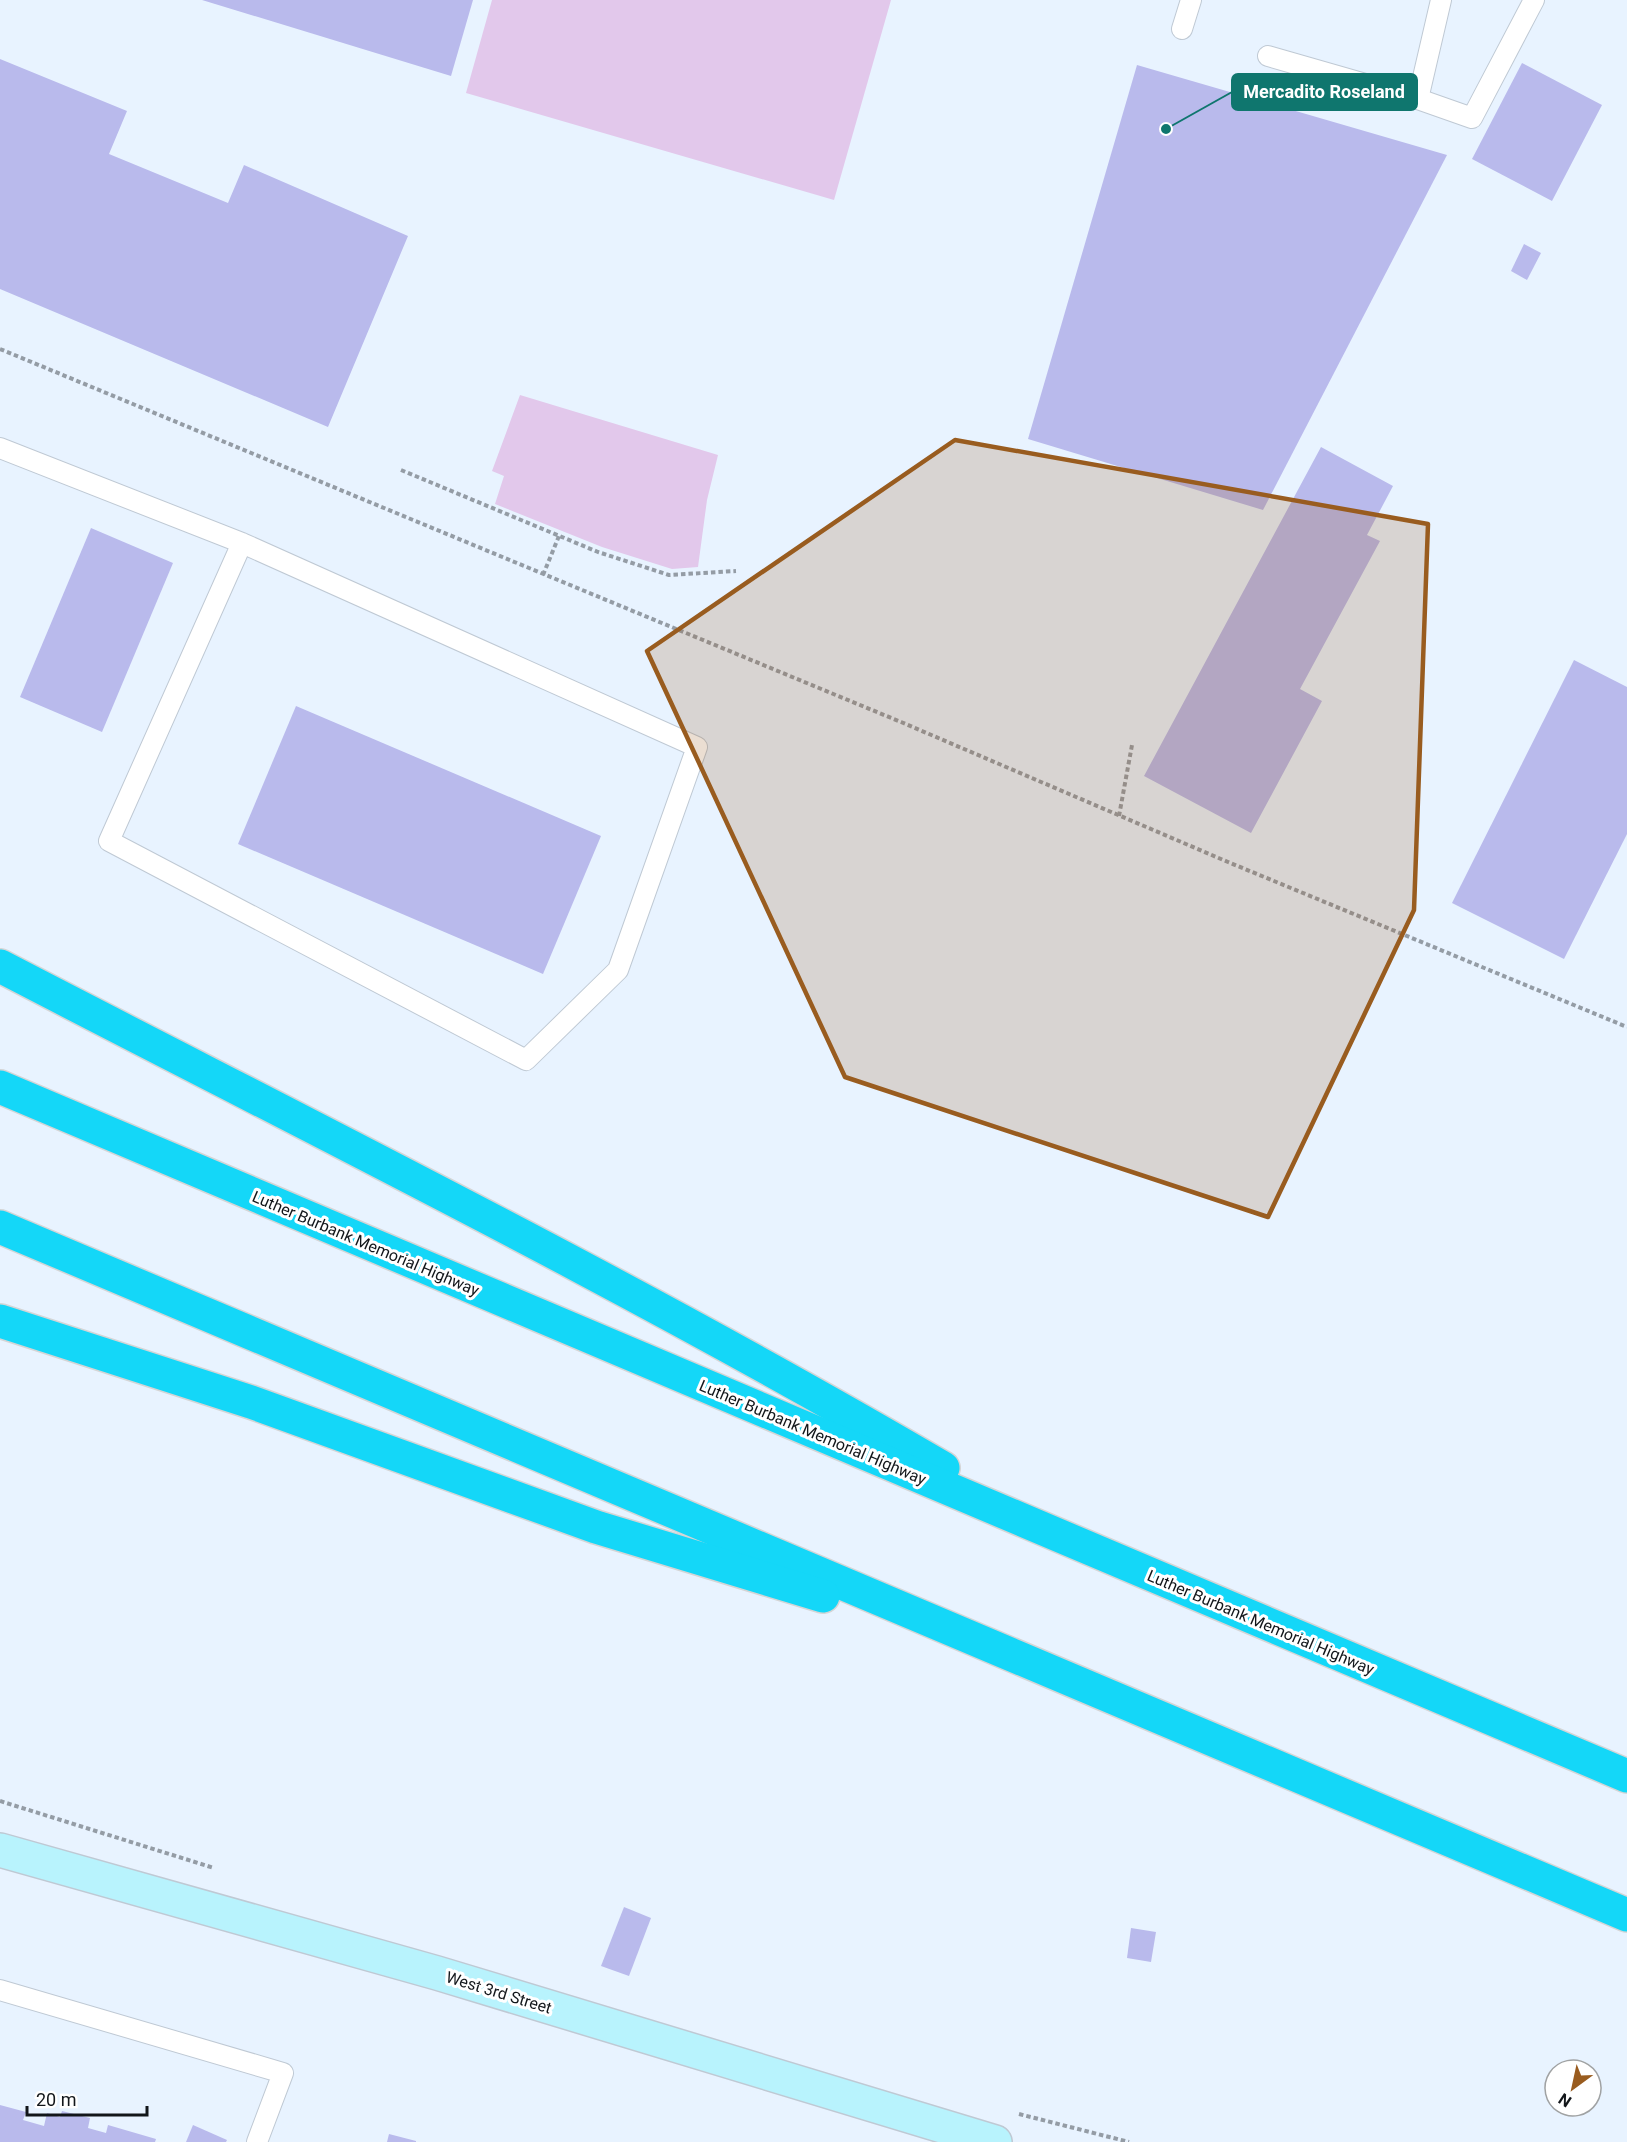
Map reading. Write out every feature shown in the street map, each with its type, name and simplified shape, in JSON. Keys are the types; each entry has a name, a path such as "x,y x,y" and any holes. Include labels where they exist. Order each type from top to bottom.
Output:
{"highway":[{"path":"0,966 447,1197 807,1389 1056,1535"},
{"name":"Luther Burbank Memorial Highway","path":"0,1088 1627,1776"},
{"path":"0,1227 1627,1915"},
{"path":"0,1321 251,1402 596,1527 990,1647"}],"main road":[{"name":"West 3rd Street","path":"0,1850 437,1973 987,2141"}],"lane":[{"path":"1182,29 1191,0"},
{"path":"1418,99 1441,0"},
{"path":"1268,56 1418,99 1472,118 1534,0"},
{"path":"0,448 242,543 697,747 618,970 526,1060 108,841 242,543"},
{"path":"0,1990 283,2073 257,2142"}],"path":[{"path":"0,349 900,722 1119,816 1627,1027"},
{"path":"401,470 598,552 669,575 736,571"},
{"path":"543,575 559,536"},
{"path":"1119,816 1132,746"}],"highlighted area":[{"path":"955,440 1428,524 1414,910 1268,1217 845,1077 647,651"}],"shaded area":[{"path":"492,0 891,0 834,200 466,93"},
{"path":"520,395 718,455 707,500 698,567 672,569 602,547 495,504 504,476 492,471"}],"building":[{"path":"202,0 473,0 451,76"},
{"path":"0,59 127,111 109,154 228,203 244,165 408,236 328,427 0,289"},
{"path":"1522,63 1602,105 1552,201 1472,159"},
{"path":"1137,65 1447,155 1263,510 1028,439"},
{"path":"1524,244 1541,253 1527,280 1511,271"},
{"path":"1321,447 1393,486 1367,535 1380,541 1300,689 1322,701 1251,833 1144,776"},
{"path":"91,528 173,563 102,732 20,697"},
{"path":"1574,660 1627,687 1627,834 1564,959 1452,903"},
{"path":"296,706 601,836 543,974 238,844"},
{"path":"624,1907 651,1918 629,1976 601,1966"},
{"path":"1131,1928 1156,1932 1151,1962 1127,1958"},
{"path":"0,2105 26,2112 23,2120 44,2126 47,2113 60,2117 62,2111 90,2118 88,2128 106,2133 108,2125 156,2139 155,2142 0,2142"},
{"path":"193,2125 227,2140 226,2142 186,2142"},
{"path":"389,2134 416,2141 416,2142 387,2142"}],"place":[{"name":"Mercadito Roseland","path":"1166,129"}]}
